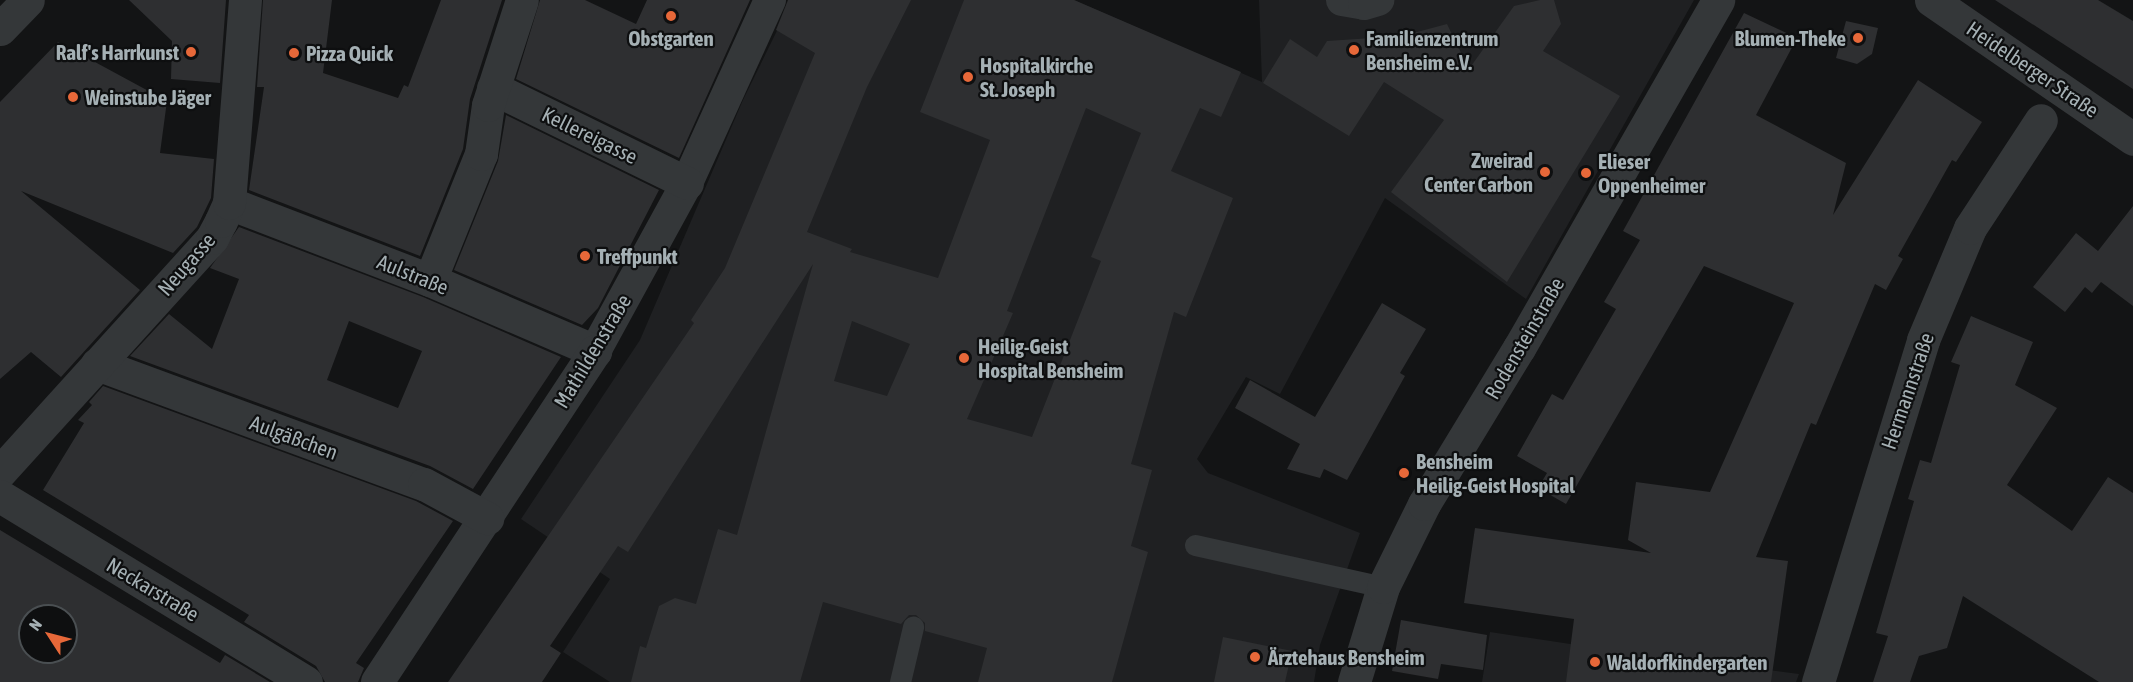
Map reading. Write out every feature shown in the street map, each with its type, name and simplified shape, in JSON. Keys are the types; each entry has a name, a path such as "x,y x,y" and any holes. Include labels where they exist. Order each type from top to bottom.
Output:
{"street":[{"path":"0,29 28,0"},
{"name":"Neugasse","path":"0,472 212,238 229,203 245,0"},
{"path":"430,280 481,154 493,88 522,0"},
{"name":"Mathildenstraße","path":"377,682 595,351 687,183 771,0"},
{"name":"Heidelberger Straße","path":"1931,0 2133,139"},
{"name":"Rodensteinstraße","path":"1354,682 1383,587 1424,504 1519,348 1713,1"},
{"name":"Kellereigasse","path":"493,88 687,183"},
{"name":"Hermannstraße","path":"1818,682 1923,340 1970,228 2041,120"},
{"name":"Aulstraße","path":"229,203 430,280 595,351"},
{"name":"Aulgäßchen","path":"97,364 424,484 487,518"},
{"name":"Neckarstraße","path":"0,496 306,682"}],"lane":[{"path":"1195,545 1383,587"},
{"path":"900,682 913,627"}],"shaded area":[{"name":"Heilig-Geist Hospital Bensheim","path":"792,0 1074,0 1262,82 1259,0 1694,0 1526,299 1385,198 1280,394 1246,377 1197,459 1208,473 1360,533 1320,645 1314,682 610,682 563,652 610,579 521,519 640,340 743,100"},
{"name":"Waldorfkindergarten","path":"1490,632 1799,674 1796,682 1482,682"}],"building":[{"path":"129,0 226,0 220,83 171,79 172,41"},
{"path":"263,0 332,0 323,73 398,98 404,85 408,87 441,0 502,0 470,99 463,149 420,256 249,190 264,87 257,87"},
{"path":"540,0 585,0 636,24 647,0 750,0 679,158 516,79"},
{"path":"788,0 911,0 867,87 807,232 852,249 850,252 938,278 990,140 920,112 964,0 1074,0 1241,72 1221,117 1200,108 1171,171 1233,198 1186,317 1174,312 1131,464 1152,470 1131,546 1148,552 1112,682 978,682 987,648 925,631 925,623 916,615 909,615 901,624 823,602 800,682 631,682 640,646 646,648 659,606 675,598 696,604 718,529 737,535 813,264 628,552 618,546 550,646 561,653 542,682 448,682 694,323 691,320 725,268 815,53 776,30","holes":["1086,108 1141,133 1091,257 1101,261 1032,437 967,419 1013,313 1007,311","852,321 910,344 887,396 834,381"]},
{"path":"1540,0 1554,0 1561,24 1543,51 1620,96 1507,282 1391,192 1444,120 1384,82 1349,136 1263,83 1290,39 1317,57 1327,41 1402,36 1447,24 1469,69 1514,6"},
{"path":"1995,0 2098,0 2133,21 2133,89"},
{"path":"1744,13 1797,38 1756,115 1846,163 1833,215 1918,80 1982,122 1956,162 1952,160 1898,256 1903,259 1886,290 1875,284 1816,425 1811,423 1756,557 1788,561 1771,682 1566,682 1574,619 1464,603 1475,528 1651,553 1628,540 1636,482 1710,492 1794,303 1704,266 1566,504 1538,488 1547,473 1517,456 1552,394 1563,400 1616,309 1604,302 1640,240 1623,231"},
{"path":"1846,21 1878,28 1872,54 1857,64 1836,58"},
{"path":"58,42 167,101 160,153 214,159 211,198 197,227 173,253 21,191 140,290 61,377 31,352 0,379 0,102"},
{"path":"506,115 659,190 598,308 582,325 454,270 498,161"},
{"path":"2133,206 2133,306 2101,282 2092,293 2085,287 2065,312 2033,287 2076,233 2098,251"},
{"path":"239,227 423,297 561,357 473,489 430,466 130,356 169,314 212,349 239,279 210,268","holes":["349,321 422,351 398,408 327,380"]},
{"path":"1382,303 1426,329 1400,373 1405,376 1347,480 1324,469 1320,478 1287,469 1300,444 1235,408 1250,380 1315,417"},
{"path":"1971,316 2033,342 2015,385 2057,408 2007,485 2072,531 2108,477 2133,493 2133,682 2099,682 1963,596 1947,648 1919,656 1910,682 1873,682 1888,636 1876,633 1914,501 1908,499 1920,460 1931,463 1960,365 1951,362"},
{"path":"103,386 416,501 453,521 356,663 364,668 358,682 325,682 316,666 244,622 249,615 43,490 84,423 78,420 92,405 89,402"},
{"path":"0,530 220,663 225,655 270,682 0,682"},
{"path":"1401,620 1487,635 1483,670 1441,664 1438,679 1392,671"},
{"name":"Ärztehaus Bensheim","path":"1223,637 1292,651 1285,682 1214,682"}],"place":[{"name":"Obstgarten","path":"671,16"},
{"name":"Blumen-Theke","path":"1858,38"},
{"name":"Familienzentrum Bensheim e.V.","path":"1354,50"},
{"name":"Ralf's Harrkunst","path":"191,52"},
{"name":"Pizza Quick","path":"294,53"},
{"name":"Hospitalkirche St. Joseph","path":"968,77"},
{"name":"Weinstube Jäger","path":"73,97"},
{"name":"Zweirad Center Carbon","path":"1545,172"},
{"name":"Elieser Oppenheimer","path":"1586,173"},
{"name":"Treffpunkt","path":"585,256"},
{"name":"Heilig-Geist Hospital Bensheim","path":"964,358"},
{"name":"Bensheim Heilig-Geist Hospital","path":"1404,473"},
{"name":"Ärztehaus Bensheim","path":"1255,657"},
{"name":"Waldorfkindergarten","path":"1595,662"}]}
